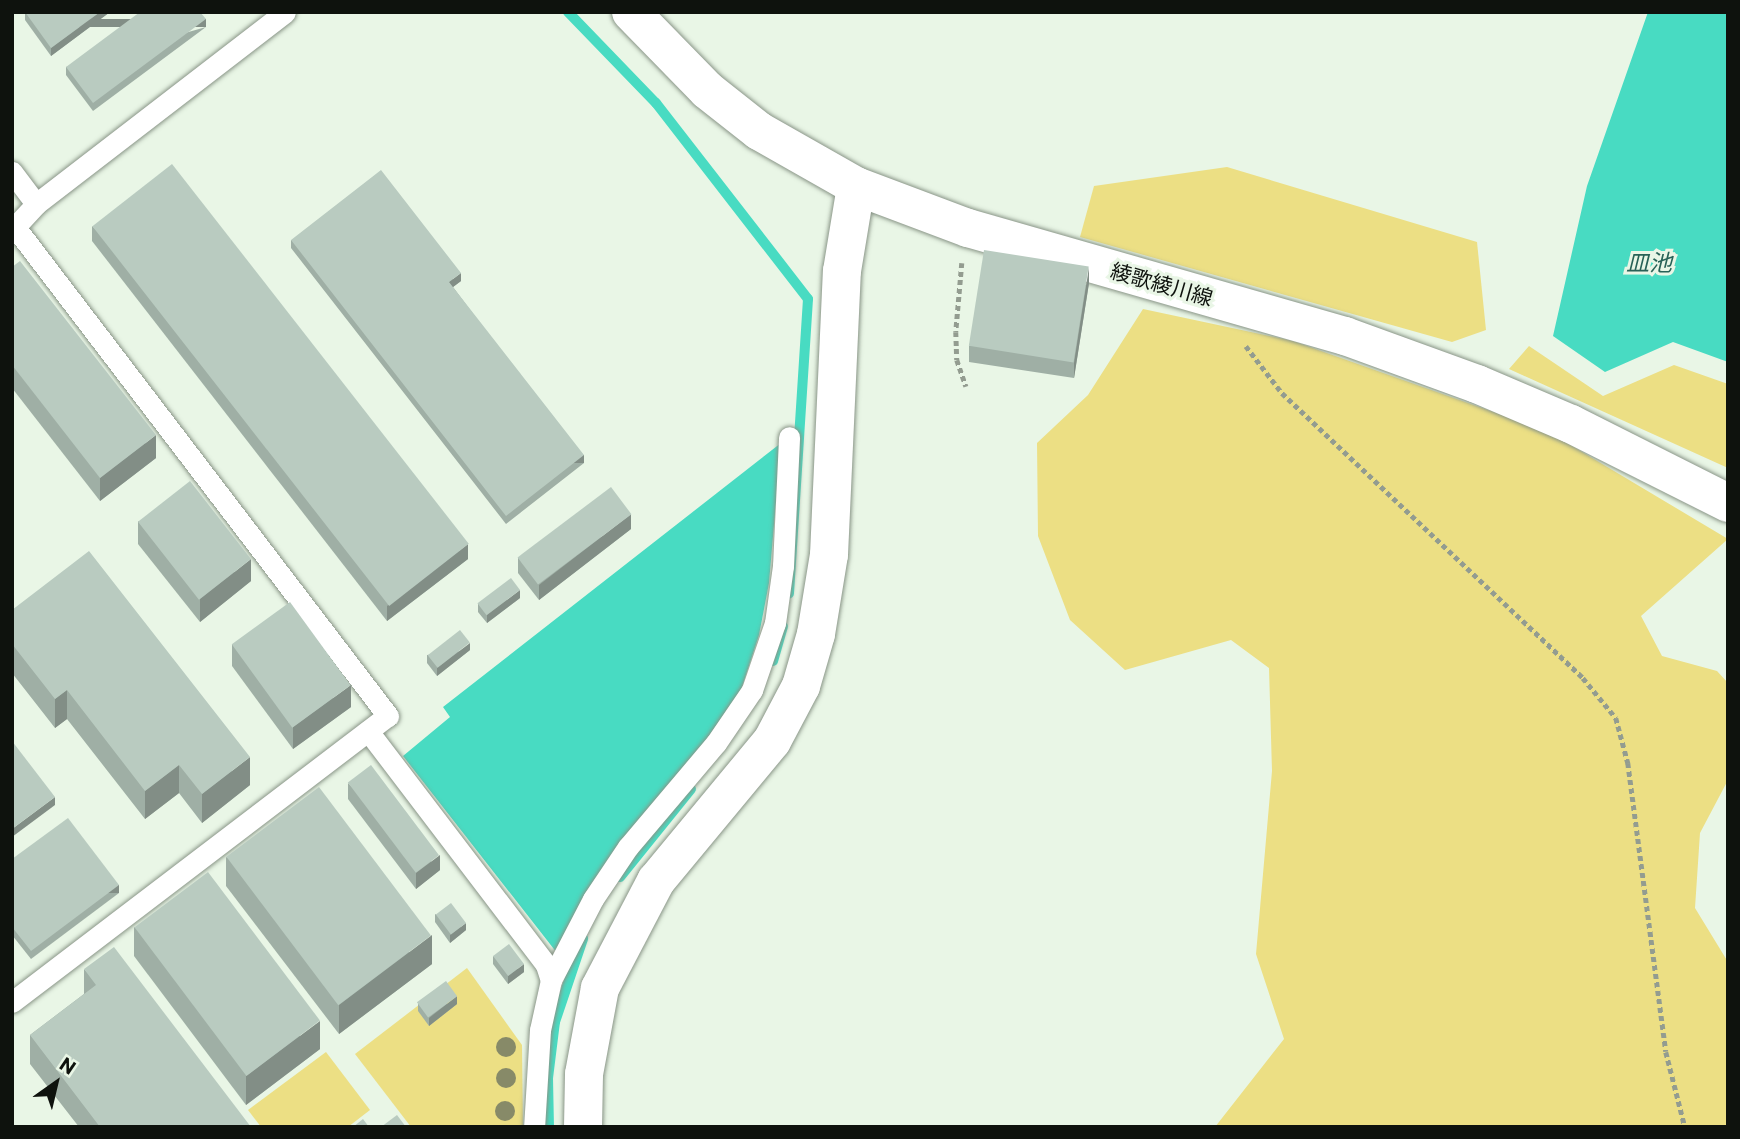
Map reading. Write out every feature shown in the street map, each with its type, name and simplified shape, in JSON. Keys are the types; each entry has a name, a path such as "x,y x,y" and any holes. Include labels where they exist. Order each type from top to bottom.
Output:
{"main road":[{"name":"綾歌綾川線","path":"631,12 707,90 759,131 856,186 968,228 1345,336 1477,384 1571,424 1728,503"},
{"path":"583,1127 584,1073 600,988 656,881 772,741 801,687 809,660 829,555 842,271 856,186"}],"lane":[{"path":"12,1002 388,716 13,228 36,204 285,12"},
{"path":"12,172 36,204"},
{"path":"534,1127 538,1055 551,980 593,899 628,847 716,743 752,690 775,623 783,566 789,436"},
{"path":"369,731 546,965 551,980"}],"path":[{"path":"966,386 957,360 956,332 968,228"},
{"path":"1224,302 1240,338 1282,393 1583,678 1616,718 1628,763 1666,1052 1685,1127"}],"shaded area":[{"path":"1227,167 1477,242 1486,330 1452,342 1080,237 1094,186"},
{"path":"1143,309 1293,341 1547,431 1728,539 1641,616 1662,656 1717,671 1728,683 1728,780 1700,833 1695,908 1728,962 1728,1127 1215,1127 1284,1039 1256,954 1272,771 1269,668 1231,640 1125,670 1070,620 1038,536 1037,443 1088,395"},
{"path":"1529,346 1603,396 1674,365 1728,384 1728,468 1509,369"},
{"path":"467,968 522,1045 523,1127 411,1127 355,1054"},
{"path":"326,1052 370,1110 348,1127 261,1127 248,1110"}],"water":[{"name":"皿池","path":"1648,12 1728,12 1728,362 1673,342 1605,372 1553,336 1587,186"},
{"path":"781,443 769,583 759,635 741,690 557,953 403,756 450,717 443,707"}],"building":[{"path":"25,12 100,12 51,48"},
{"path":"140,12 200,12 206,19 93,103 66,67"},
{"path":"172,164 469,544 389,606 92,226"},
{"path":"381,170 461,273 449,282 584,455 506,516 291,240"},
{"path":"984,250 1089,267 1074,362 969,346"},
{"path":"20,261 156,435 100,478 12,365 12,267"},
{"path":"190,481 251,559 199,600 138,522"},
{"path":"611,487 631,514 538,585 518,557"},
{"path":"89,551 250,757 202,794 179,765 145,791 67,690 55,699 12,644 12,610"},
{"path":"511,578 520,590 486,615 477,603"},
{"path":"290,602 351,685 292,728 232,644"},
{"path":"460,630 470,643 438,668 428,655"},
{"path":"12,741 55,797 12,829"},
{"path":"371,765 439,855 416,873 348,782"},
{"path":"319,787 431,936 338,1005 226,857"},
{"path":"68,818 119,885 31,951 12,927 12,859"},
{"path":"208,872 320,1021 246,1076 135,927"},
{"path":"451,903 466,923 451,934 436,914"},
{"path":"509,944 524,964 508,976 493,956"},
{"path":"114,947 251,1127 100,1127 30,1035 96,985 84,969"},
{"path":"446,981 457,996 428,1018 417,1002"},
{"path":"397,1115 406,1127 381,1127"},
{"path":"363,1119 369,1127 353,1127"}],"waterway":[{"path":"568,12 656,103 808,299 789,593"},
{"path":"773,661 783,626"},
{"path":"620,877 691,789"},
{"path":"549,1127 548,1078 555,1022 583,939"}]}
